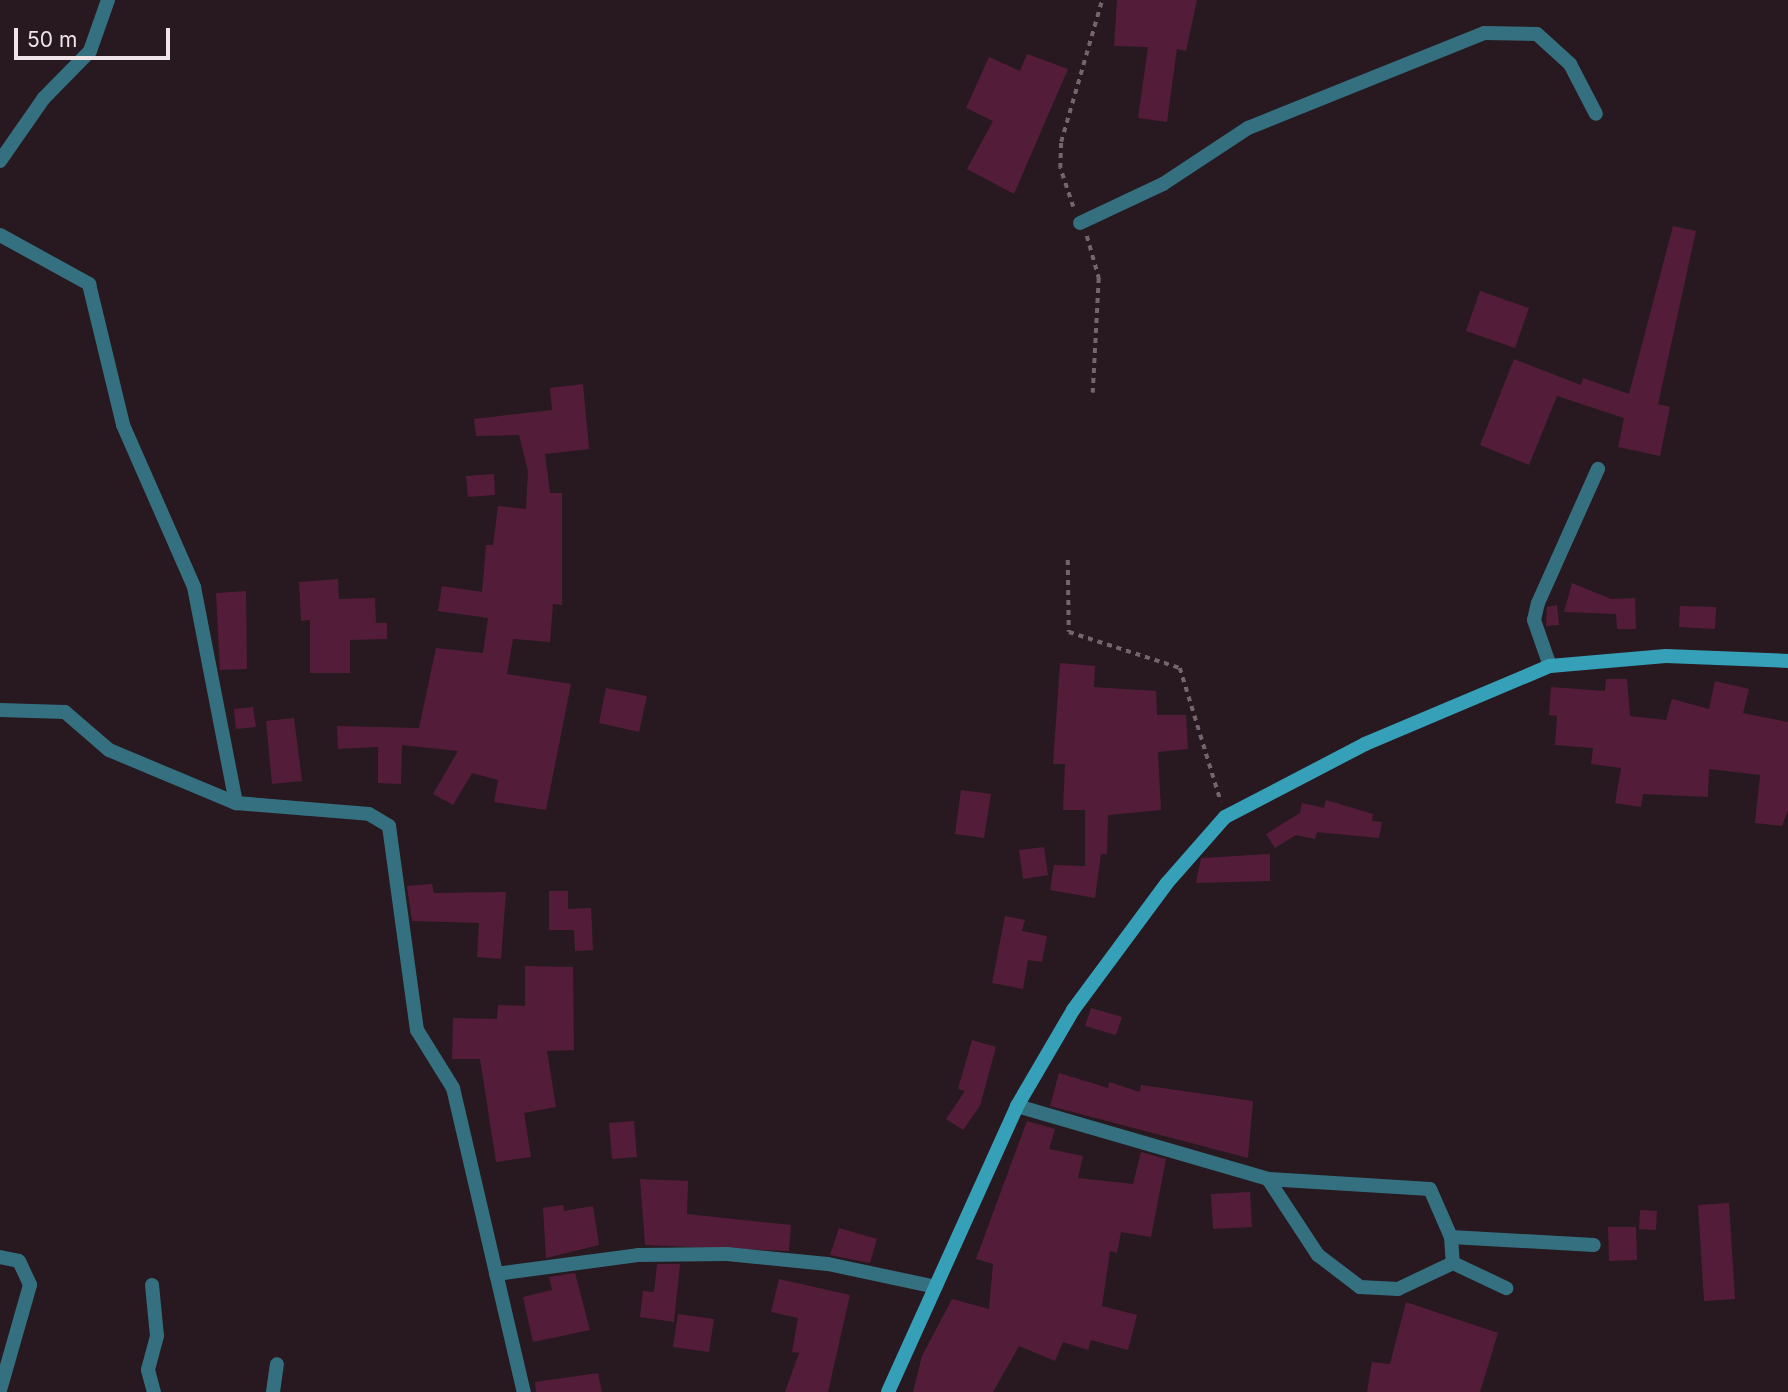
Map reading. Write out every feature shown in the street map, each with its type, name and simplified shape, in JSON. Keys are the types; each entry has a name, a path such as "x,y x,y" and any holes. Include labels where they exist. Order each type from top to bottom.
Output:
{"street":[{"path":"0,161 44,98 90,51 108,0"},
{"path":"1080,223 1163,184 1248,128 1484,33 1537,34 1570,64 1596,114"},
{"path":"0,235 89,284 123,425 194,587 236,803"},
{"path":"1550,667 1541,648 1534,620 1598,469"},
{"path":"888,1392 1017,1107 1073,1010 1167,883 1225,817 1365,744 1550,667 1666,656 1788,661"},
{"path":"0,710 65,712 108,750 236,803 369,814 389,826 417,1030 453,1088 524,1392"},
{"path":"1017,1107 1268,1179 1421,1186 1437,1197 1451,1237 1453,1263"},
{"path":"1268,1179 1318,1255 1360,1286 1398,1289 1453,1263"},
{"path":"1451,1237 1594,1245"},
{"path":"496,1274 638,1255 727,1254 828,1264 936,1287"},
{"path":"0,1257 19,1261 30,1285 0,1390"},
{"path":"1453,1263 1506,1288"},
{"path":"152,1285 157,1336 148,1370 154,1392"},
{"path":"273,1392 277,1364"}],"path":[{"path":"1093,393 1099,278 1060,168 1061,142 1102,0"},
{"path":"1068,560 1069,632 1180,668 1225,817"}],"building":[{"path":"1117,0 1197,0 1186,51 1177,49 1167,122 1138,118 1148,47 1114,46"},
{"path":"1027,54 1068,69 1014,194 967,169 993,121 966,108 989,57 1020,71"},
{"path":"1673,226 1696,231 1658,404 1670,407 1660,456 1618,447 1624,418 1557,396 1529,465 1480,445 1514,359 1581,385 1583,378 1629,394"},
{"path":"1480,291 1529,308 1515,348 1466,331"},
{"path":"583,384 589,449 545,454 550,493 562,493 562,605 553,604 550,642 513,639 507,674 571,684 546,810 494,802 498,780 472,773 453,805 433,794 458,751 402,745 401,784 378,783 378,747 338,749 337,726 419,728 436,648 483,653 488,618 438,611 442,586 482,592 486,545 493,545 498,506 526,509 528,471 519,435 476,436 474,419 552,410 550,388"},
{"path":"494,474 495,495 468,497 466,476"},
{"path":"338,579 339,599 375,598 376,623 387,623 387,639 350,640 350,673 310,673 310,620 301,621 299,582"},
{"path":"1572,583 1611,599 1635,598 1636,629 1617,629 1616,614 1564,612"},
{"path":"246,591 247,669 220,670 216,593"},
{"path":"1557,605 1559,625 1546,626 1547,607"},
{"path":"1680,606 1716,607 1715,629 1679,627"},
{"path":"1060,663 1095,666 1094,687 1156,691 1157,715 1186,715 1188,749 1158,752 1161,810 1108,815 1107,854 1101,854 1095,898 1050,890 1054,865 1085,866 1085,810 1063,810 1065,764 1053,764"},
{"path":"1606,679 1627,679 1630,716 1666,720 1672,699 1709,709 1715,681 1749,689 1743,713 1788,722 1788,810 1782,826 1755,823 1760,775 1709,769 1708,797 1643,794 1641,807 1615,803 1621,768 1591,764 1593,748 1555,745 1557,716 1549,715 1551,687 1605,691"},
{"path":"606,688 647,696 639,732 599,723"},
{"path":"253,707 256,727 236,729 234,709"},
{"path":"294,718 302,781 272,784 266,721"},
{"path":"961,790 991,794 984,838 955,834"},
{"path":"1326,800 1373,814 1372,821 1382,822 1379,838 1317,832 1315,839 1296,835 1275,848 1266,834 1300,813 1302,803 1324,808"},
{"path":"1044,847 1048,875 1023,879 1019,850"},
{"path":"1270,854 1270,881 1196,883 1201,858"},
{"path":"432,884 434,893 506,892 501,959 477,957 479,923 412,921 407,886"},
{"path":"549,891 568,891 568,909 591,908 593,950 575,951 574,930 549,930"},
{"path":"1005,916 1025,920 1022,931 1047,936 1042,962 1028,960 1023,989 992,983"},
{"path":"525,966 573,967 574,1050 547,1051 556,1107 524,1113 531,1157 496,1162 480,1059 452,1059 453,1018 497,1019 498,1005 525,1006"},
{"path":"1091,1008 1122,1017 1116,1035 1085,1026"},
{"path":"972,1040 996,1047 980,1106 963,1130 946,1119 965,1091 958,1089"},
{"path":"1059,1073 1108,1088 1109,1082 1140,1092 1141,1085 1253,1101 1248,1158 1050,1106"},
{"path":"634,1121 637,1157 612,1159 609,1123"},
{"path":"1027,1121 1055,1129 1049,1149 1083,1156 1078,1178 1133,1184 1141,1152 1166,1159 1151,1237 1121,1232 1117,1253 1110,1251 1102,1306 1137,1315 1128,1350 1091,1340 1088,1350 1063,1342 1055,1361 1019,1346 993,1392 913,1392 922,1356 952,1299 989,1309 993,1264 976,1259"},
{"path":"640,1179 688,1181 687,1214 791,1225 789,1251 645,1245"},
{"path":"1250,1192 1252,1227 1213,1229 1211,1194"},
{"path":"1729,1203 1735,1299 1704,1301 1698,1205"},
{"path":"563,1205 564,1211 593,1206 599,1245 546,1258 543,1208"},
{"path":"1640,1210 1657,1211 1656,1230 1639,1229"},
{"path":"1608,1227 1636,1227 1637,1260 1609,1261"},
{"path":"839,1228 877,1239 870,1263 830,1255"},
{"path":"657,1264 680,1264 674,1322 640,1317 643,1291 654,1292"},
{"path":"575,1273 590,1330 533,1342 523,1297 552,1290 549,1277"},
{"path":"779,1279 850,1295 828,1392 785,1392 799,1353 792,1352 798,1318 771,1312"},
{"path":"1406,1302 1498,1333 1480,1392 1367,1392 1372,1362 1390,1364"},
{"path":"678,1314 714,1319 709,1352 673,1347"},
{"path":"598,1373 602,1392 536,1392 535,1382"}]}
